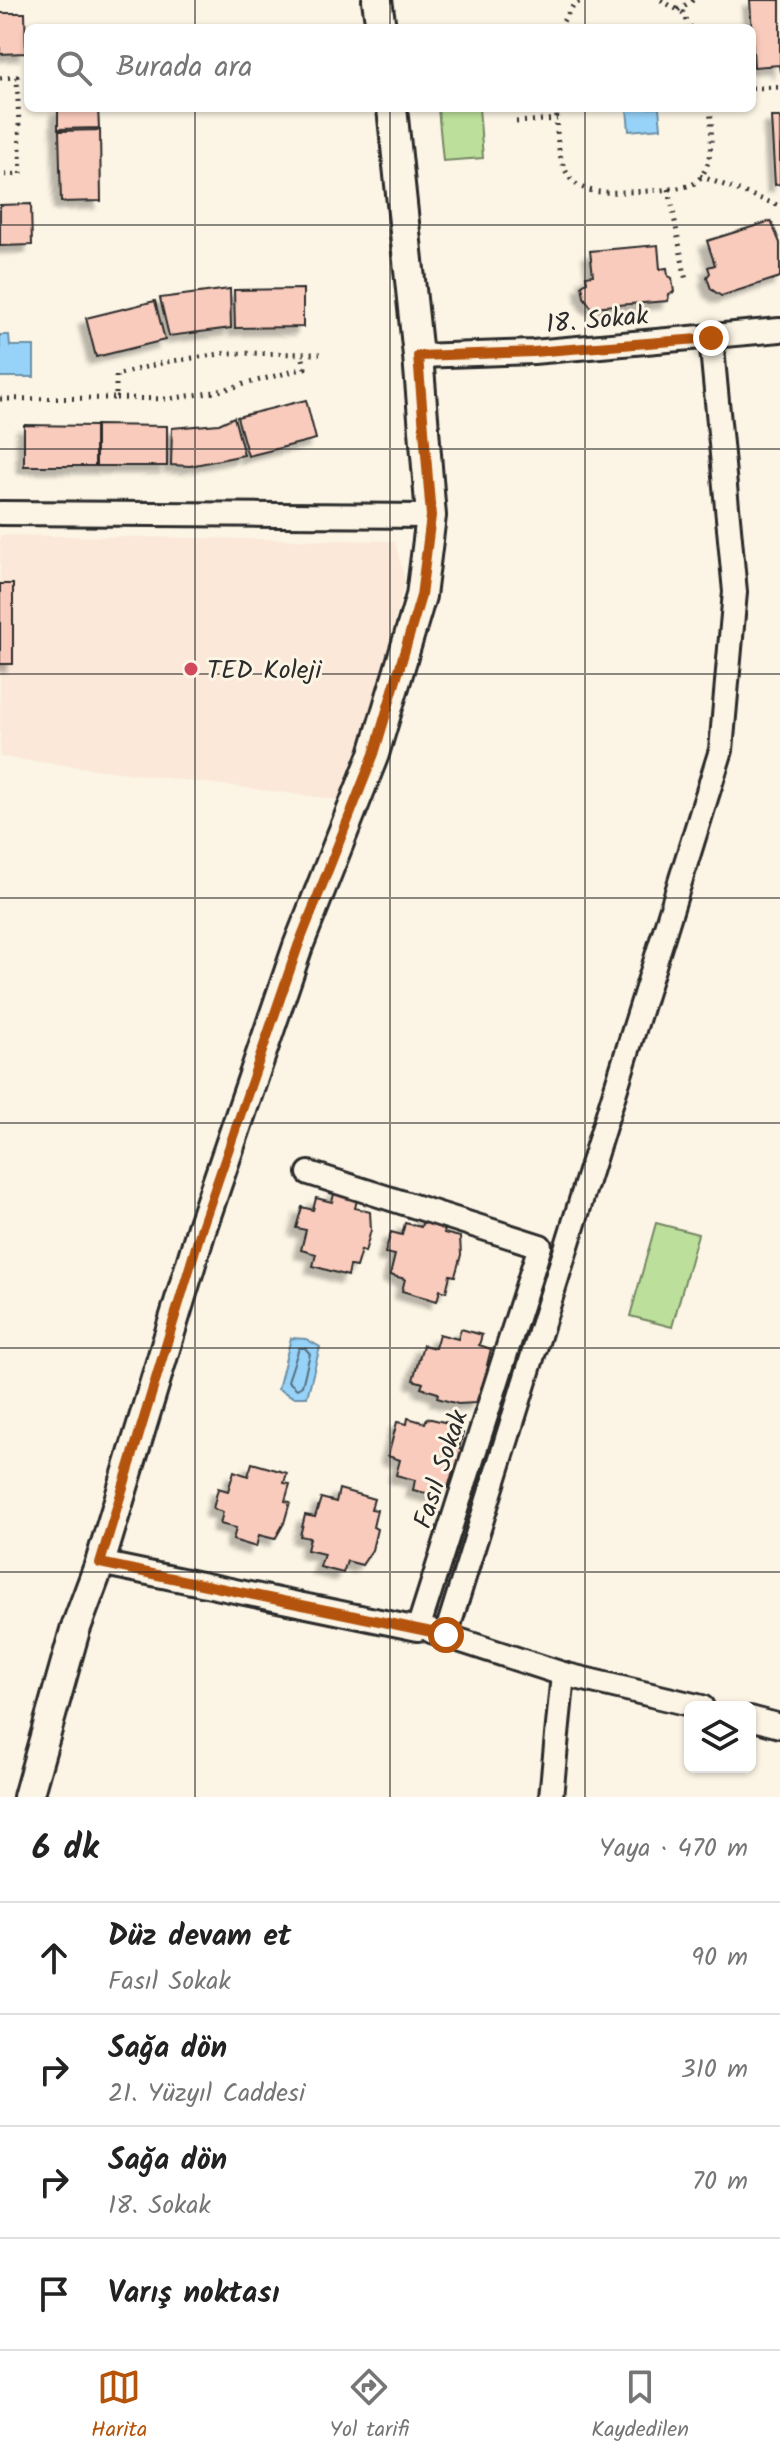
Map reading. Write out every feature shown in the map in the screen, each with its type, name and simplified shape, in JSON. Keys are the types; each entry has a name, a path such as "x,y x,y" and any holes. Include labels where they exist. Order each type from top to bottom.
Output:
{"street":[{"path":"377,0 380,24"},
{"path":"28,1797 75,1630 100,1563 202,1227 298,946 374,754 421,596 431,516 392,112"},
{"name":"18. Sokak","path":"418,356 533,352 780,330"},
{"path":"446,1635 721,750 735,592 711,338"},
{"path":"0,513 431,516"},
{"name":"Fasıl Sokak","path":"309,1173 540,1246 418,1629"},
{"path":"100,1563 446,1635 563,1674 684,1703"},
{"path":"551,1797 563,1674"},
{"path":"756,1720 780,1726"}],"path":[{"path":"562,24 574,4 584,0"},
{"path":"661,0 683,13 689,24"},
{"path":"678,10 693,0"},
{"path":"0,78 17,77 21,174 0,175"},
{"path":"756,88 780,87"},
{"path":"557,112 561,159 569,178 583,188 600,192 669,189 694,184 706,170 713,134 710,112"},
{"path":"516,122 557,119"},
{"path":"700,176 780,206"},
{"path":"669,189 686,281"},
{"path":"116,398 116,375 166,362 227,353 320,354"},
{"path":"0,399 168,399 215,392 305,368 302,354"}],"shaded area":[{"name":"TED Koleji","path":"0,535 395,541 405,581 348,801 0,757"}],"green space":[{"path":"438,112 479,112 483,158 443,161"},
{"path":"656,1223 698,1234 672,1327 630,1316"}],"water":[{"path":"627,112 659,112 661,128 629,131"},
{"path":"0,335 9,335 10,346 34,346 34,377 0,377"},
{"path":"291,1338 306,1339 320,1347 307,1397 293,1397 278,1389"}],"building":[{"path":"750,0 780,0 780,72 779,65 756,67 756,24 751,24"},
{"path":"0,13 25,13 24,53 0,54"},
{"path":"58,112 98,112 99,128 58,129"},
{"path":"771,117 780,117 780,184 775,185"},
{"path":"100,130 101,201 61,202 59,131"},
{"path":"31,204 32,245 0,246 0,205"},
{"path":"771,221 780,243 780,277 721,296 711,289 708,267 715,265 707,241"},
{"path":"658,245 660,269 667,268 668,276 672,278 674,292 669,294 668,301 591,307 584,297 582,285 587,282 586,276 593,275 590,251"},
{"path":"230,289 231,328 169,336 160,298"},
{"path":"303,289 303,327 235,328 234,290"},
{"path":"155,301 165,340 96,357 86,318"},
{"path":"306,400 316,439 248,456 237,417"},
{"path":"234,417 244,455 190,466 171,465 172,428 219,424"},
{"path":"24,425 95,426 95,466 24,466"},
{"path":"96,425 167,426 167,466 96,466"},
{"path":"0,584 13,584 13,664 0,664"},
{"path":"335,1190 358,1196 355,1208 370,1212 371,1230 365,1252 361,1250 356,1267 350,1266 348,1276 313,1266 316,1254 301,1250 306,1230 296,1228 302,1207 313,1210 316,1198 332,1202"},
{"path":"425,1215 448,1221 444,1233 460,1237 461,1255 455,1276 450,1275 446,1292 440,1290 437,1301 402,1291 405,1279 390,1275 395,1255 385,1253 391,1232 402,1235 405,1223 421,1227"},
{"path":"461,1329 482,1335 479,1345 491,1349 487,1365 499,1368 492,1391 481,1388 476,1403 458,1404 437,1398 438,1393 421,1388 423,1383 413,1380 423,1345 435,1348 439,1334 458,1339"},
{"path":"408,1418 425,1423 427,1418 448,1423 463,1433 459,1449 471,1452 465,1475 453,1471 448,1488 437,1485 434,1495 413,1490 415,1480 396,1475 400,1460 388,1456 397,1422 407,1424"},
{"path":"252,1463 287,1473 284,1483 290,1484 285,1501 290,1502 284,1523 275,1539 259,1535 256,1547 233,1540 236,1528 220,1524 223,1512 213,1509 218,1488 228,1491 234,1471 248,1476"},
{"path":"339,1489 374,1499 371,1509 377,1510 372,1550 362,1565 347,1561 343,1573 320,1567 324,1554 307,1550 310,1538 300,1536 305,1515 315,1517 321,1498 336,1502"}],"place":[{"name":"TED Koleji","path":"191,669"}],"route":[{"path":"446,1635 100,1563 202,1227 298,946 374,754 421,596 431,516 418,356 533,352 711,338"}]}
